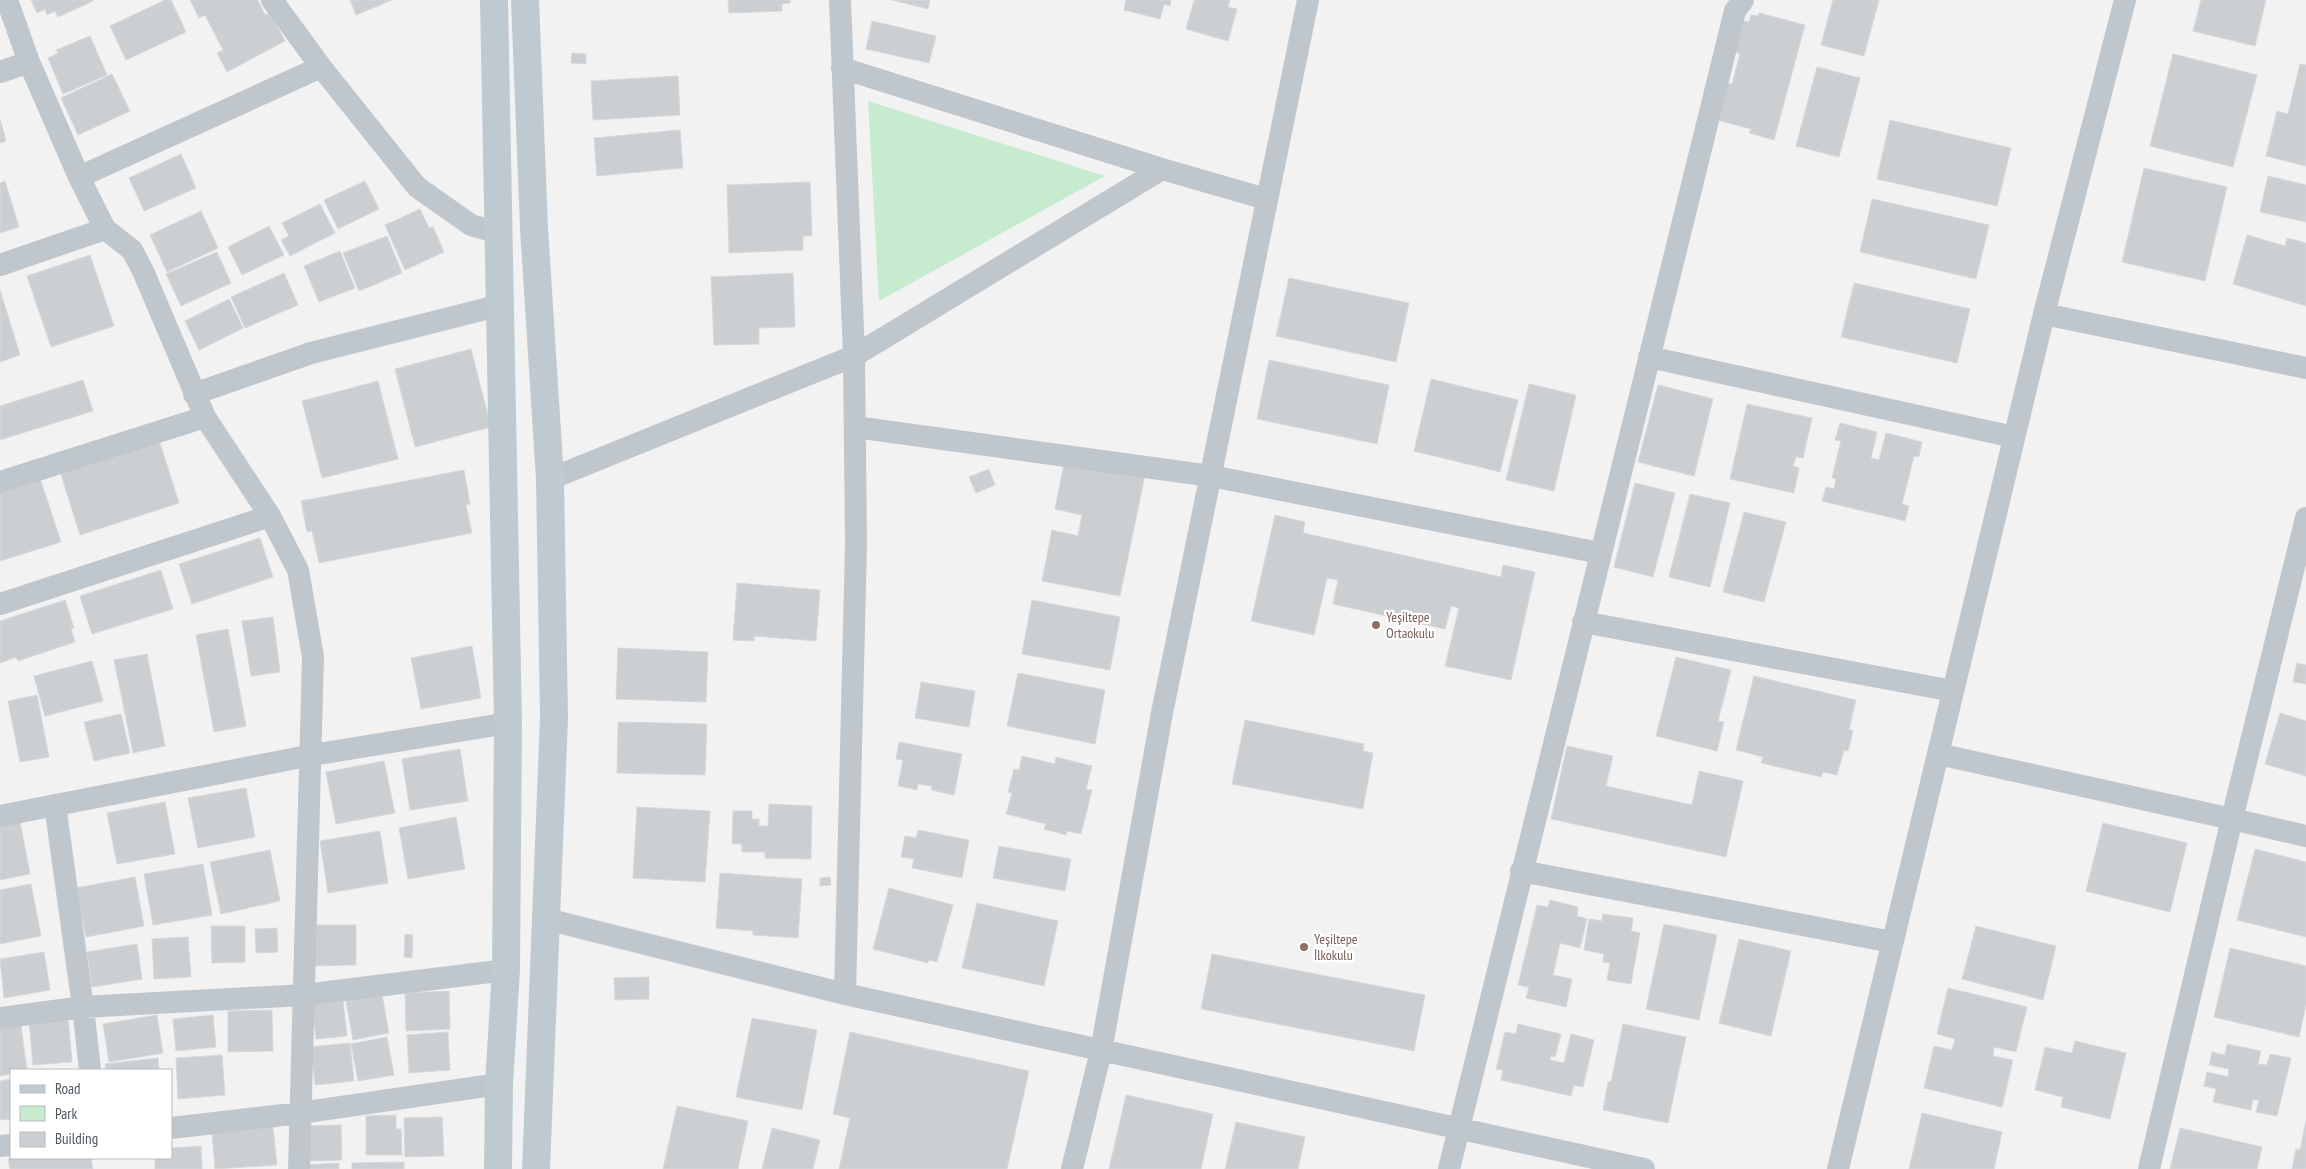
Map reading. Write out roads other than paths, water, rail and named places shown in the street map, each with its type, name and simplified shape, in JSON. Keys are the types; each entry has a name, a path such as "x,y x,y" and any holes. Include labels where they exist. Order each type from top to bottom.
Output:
{"main road":[{"path":"494,0 508,723 506,970 499,1084 498,1169"},
{"path":"525,0 534,228 550,479 554,718 536,1169"}],"street":[{"path":"7,0 29,62 79,177 106,230 132,250 143,271 205,417 270,516 298,570 313,657 312,755 299,1169"},
{"path":"272,0 320,67 417,187 471,225 498,233"},
{"path":"840,0 854,356 856,544 845,994"},
{"path":"1072,1169 1101,1051 1162,713 1308,0"},
{"path":"1449,1169 1735,10 1743,0"},
{"path":"1838,1169 2044,314 2125,0"},
{"path":"0,72 29,62"},
{"path":"79,177 320,67"},
{"path":"842,68 1162,169 1266,199"},
{"path":"550,479 854,356 1162,169"},
{"path":"0,264 106,230"},
{"path":"194,394 311,353 501,304"},
{"path":"2044,314 2306,368"},
{"path":"1649,357 2014,437"},
{"path":"0,482 205,417"},
{"path":"855,427 1211,476 1600,553"},
{"path":"0,604 270,516"},
{"path":"2149,1169 2306,518"},
{"path":"1583,622 1953,691"},
{"path":"0,816 312,755 508,723"},
{"path":"1938,754 2306,836"},
{"path":"55,805 90,1069"},
{"path":"1521,871 1892,942"},
{"path":"546,919 845,994 1644,1169"},
{"path":"0,1018 83,1007 304,994 506,970"},
{"path":"172,1128 300,1113 499,1084"}],"place":[{"name":"Yeşiltepe Ortaokulu","path":"1376,625"},
{"name":"Yeşiltepe İlkokulu","path":"1304,947"}]}
